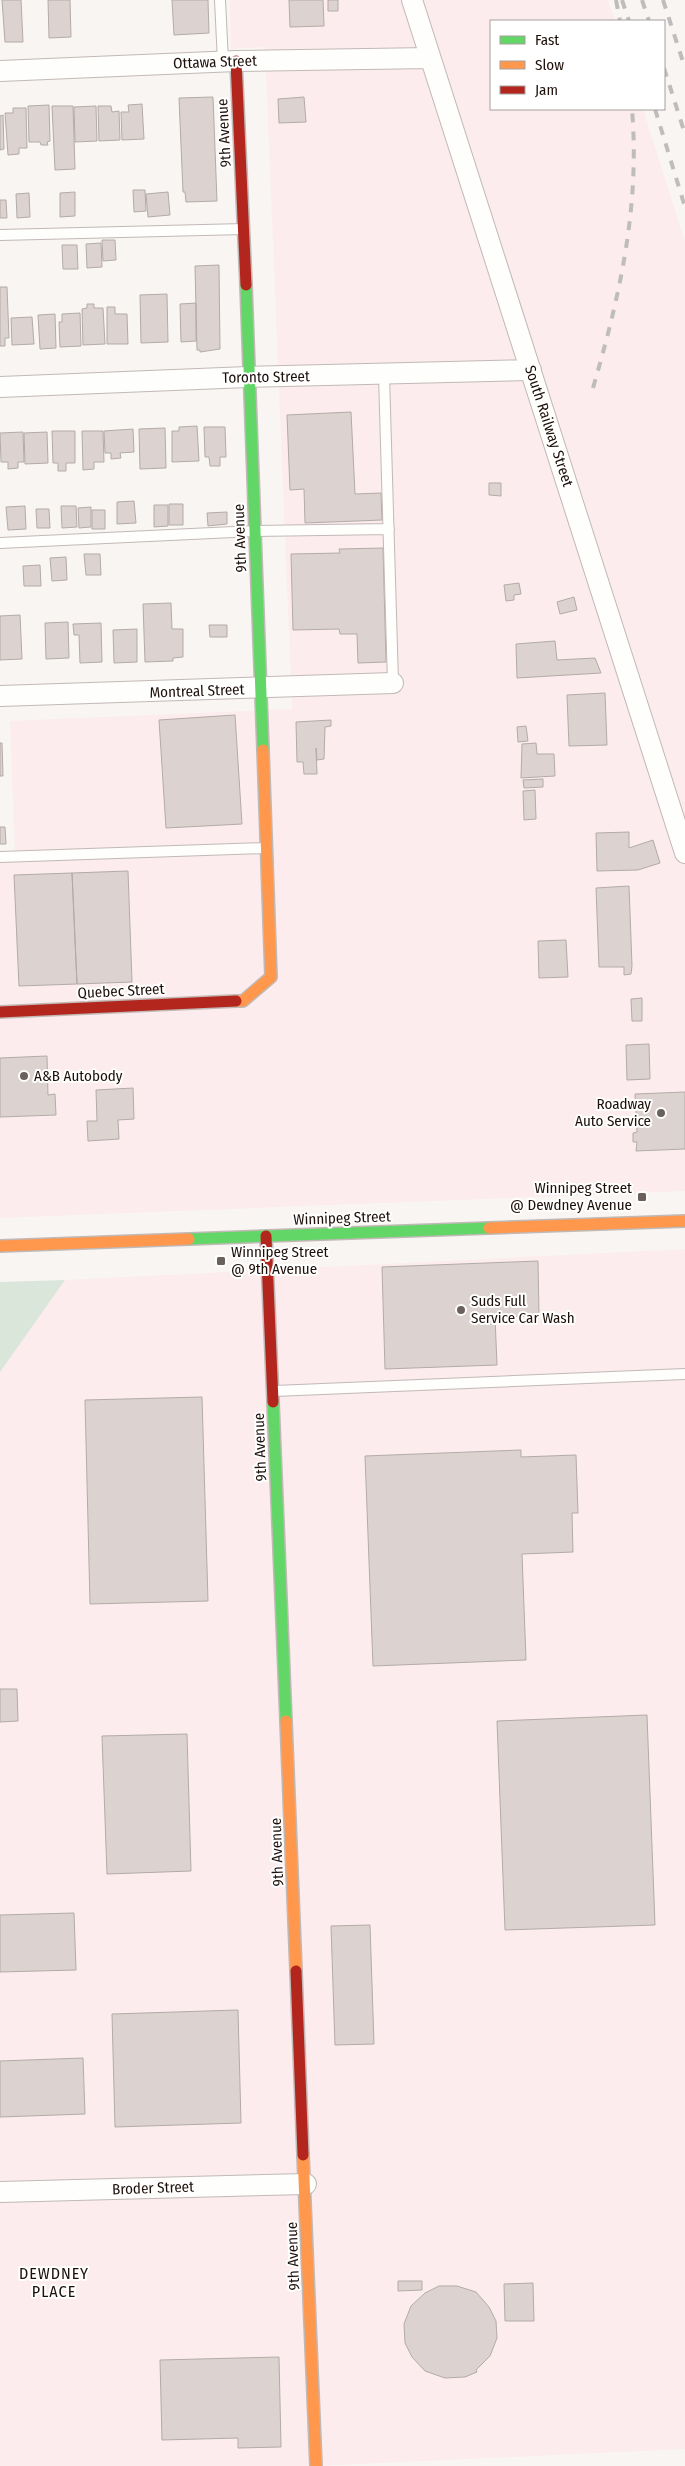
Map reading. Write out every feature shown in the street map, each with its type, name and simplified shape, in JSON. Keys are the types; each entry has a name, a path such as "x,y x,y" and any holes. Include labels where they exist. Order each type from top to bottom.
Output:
{"street":[{"name":"South Railway Street","path":"412,0 685,853"},
{"name":"Ottawa Street","path":"0,71 230,61 430,58"},
{"name":"9th Avenue","path":"230,61 244,229 271,977 243,1001"},
{"name":"Toronto Street","path":"0,387 248,377 531,370"},
{"name":"Montreal Street","path":"0,696 260,689 393,683"},
{"name":"Quebec Street","path":"0,1012 243,1001"},
{"name":"Winnipeg Street","path":"0,1246 685,1221"},
{"name":"9th Avenue","path":"266,1236 316,2466"},
{"name":"Broder Street","path":"0,2192 306,2184"}],"lane":[{"path":"220,0 230,61"},
{"path":"0,235 244,229"},
{"path":"384,375 393,683"},
{"path":"0,543 255,532 389,529"},
{"path":"0,858 267,848"},
{"path":"273,1391 685,1374"}],"shaded area":[{"path":"230,0 608,0 615,20 490,20 490,110 643,110 685,242 685,1191 0,1218 0,855 15,854 10,721 292,709 265,47 231,49"},
{"path":"685,1249 685,2449 317,2466 0,2466 0,1372 65,1280"}],"green space":[{"path":"65,1280 0,1372 0,1282"}],"building":[{"path":"2,0 21,0 23,42 5,42"},
{"path":"48,0 70,0 71,37 49,38"},
{"path":"172,0 208,0 209,33 174,35"},
{"path":"289,0 323,0 324,26 290,27"},
{"path":"328,0 338,0 338,11 328,11"},
{"path":"213,97 217,201 186,202 185,192 183,192 179,98"},
{"path":"304,97 306,122 279,123 278,99"},
{"path":"142,104 144,139 122,140 121,112 129,112 128,105"},
{"path":"49,105 50,141 47,142 48,145 41,145 40,142 29,142 28,106"},
{"path":"52,106 73,106 75,169 55,170"},
{"path":"96,106 97,141 75,142 74,107"},
{"path":"98,106 111,106 112,112 119,111 120,140 99,141"},
{"path":"13,108 26,108 27,148 19,148 19,154 8,155 5,113 13,113"},
{"path":"3,115 4,149 0,150 0,116"},
{"path":"133,190 145,190 146,211 134,212"},
{"path":"75,192 75,216 60,217 60,193"},
{"path":"168,192 170,215 148,217 146,194"},
{"path":"29,193 30,217 17,218 16,194"},
{"path":"0,200 6,200 7,218 0,218"},
{"path":"102,240 115,240 116,260 103,261"},
{"path":"101,243 102,267 87,268 86,244"},
{"path":"62,245 77,245 78,269 63,269"},
{"path":"219,265 220,349 200,352 200,350 197,350 195,266"},
{"path":"0,287 7,287 9,338 5,338 5,346 0,346"},
{"path":"167,294 168,342 141,343 140,295"},
{"path":"196,303 196,341 181,342 180,304"},
{"path":"87,304 94,304 94,308 103,308 105,344 83,345 82,309 87,308"},
{"path":"107,307 115,307 115,314 127,314 128,344 107,344"},
{"path":"80,313 81,346 60,347 59,322 62,322 62,314"},
{"path":"55,314 56,348 40,349 38,315"},
{"path":"32,317 34,344 12,345 11,318"},
{"path":"351,412 355,494 381,493 382,520 305,523 304,489 290,490 287,415"},
{"path":"197,426 199,461 172,462 172,431 179,431 179,427"},
{"path":"204,427 225,427 226,457 220,457 220,466 210,466 209,457 205,457"},
{"path":"165,428 166,468 140,469 139,429"},
{"path":"133,429 134,452 120,453 121,458 111,459 111,453 105,453 104,431"},
{"path":"52,431 75,431 75,463 66,463 66,471 58,471 58,463 53,463"},
{"path":"82,431 103,431 104,462 94,462 94,469 83,470"},
{"path":"23,432 24,462 18,462 18,468 8,469 8,462 1,462 0,433"},
{"path":"47,432 48,463 25,464 24,433"},
{"path":"489,483 501,483 501,496 489,495"},
{"path":"134,501 136,523 117,524 117,502"},
{"path":"169,504 183,504 183,525 169,525"},
{"path":"154,505 168,505 168,526 154,527"},
{"path":"25,506 26,529 8,530 6,507"},
{"path":"61,506 76,506 77,527 62,528"},
{"path":"91,507 91,527 79,528 78,508"},
{"path":"36,509 49,509 50,528 37,528"},
{"path":"92,510 105,510 105,529 92,529"},
{"path":"227,512 227,524 208,526 207,513"},
{"path":"383,548 386,662 358,663 357,634 340,634 339,629 293,630 291,554 340,553 339,549"},
{"path":"84,554 100,554 101,575 86,575"},
{"path":"66,557 67,580 52,581 50,558"},
{"path":"40,565 41,586 24,586 23,566"},
{"path":"519,583 521,594 514,595 514,600 506,601 504,585"},
{"path":"574,597 577,610 560,614 557,602"},
{"path":"171,603 172,629 183,629 183,657 173,658 173,661 145,662 143,604"},
{"path":"20,615 22,659 0,660 0,616"},
{"path":"68,622 69,658 46,659 45,623"},
{"path":"101,623 102,662 80,663 79,635 74,635 73,624"},
{"path":"209,625 227,625 227,637 210,637"},
{"path":"137,629 137,662 114,663 113,630"},
{"path":"555,641 557,660 595,658 601,673 517,678 516,644"},
{"path":"605,693 607,745 569,746 567,695"},
{"path":"235,715 242,824 166,828 159,720"},
{"path":"331,720 331,726 325,727 324,759 317,760 316,748 317,774 304,774 303,762 297,762 296,722"},
{"path":"526,726 528,741 518,742 517,727"},
{"path":"0,743 2,743 3,776 0,776"},
{"path":"536,743 537,754 554,754 555,776 521,778 522,744"},
{"path":"543,779 543,787 524,788 523,780"},
{"path":"535,790 536,819 524,820 523,791"},
{"path":"0,827 5,827 6,844 0,844"},
{"path":"629,832 629,848 653,840 660,863 638,870 597,871 596,833"},
{"path":"128,871 132,982 77,984 72,873"},
{"path":"72,873 77,984 19,986 14,875"},
{"path":"629,886 632,966 631,974 624,975 624,967 599,967 596,888"},
{"path":"566,940 568,977 539,978 538,941"},
{"path":"642,998 642,1021 632,1021 631,999"},
{"path":"649,1044 650,1079 627,1080 626,1045"},
{"name":"A&B Autobody","path":"47,1056 48,1095 55,1094 56,1115 0,1117 0,1058"},
{"path":"133,1088 134,1119 118,1120 119,1139 88,1141 87,1121 97,1121 96,1090"},
{"name":"Roadway Auto Service","path":"685,1092 685,1149 636,1151 637,1142 633,1142 633,1133 637,1132 635,1094"},
{"name":"Suds Full Service Car Wash","path":"538,1261 539,1316 495,1317 497,1365 385,1369 382,1267"},
{"path":"202,1397 208,1601 90,1604 85,1400"},
{"path":"521,1450 521,1457 576,1455 578,1513 572,1513 573,1552 522,1554 526,1660 373,1666 365,1456"},
{"path":"0,1689 17,1689 18,1721 0,1722"},
{"path":"647,1715 655,1925 505,1930 497,1721"},
{"path":"187,1734 191,1871 107,1874 102,1736"},
{"path":"74,1913 76,1970 0,1972 0,1915"},
{"path":"370,1925 374,2044 335,2045 331,1926"},
{"path":"238,2010 241,2123 115,2127 112,2014"},
{"path":"83,2058 85,2114 0,2117 0,2061"},
{"path":"398,2281 422,2281 422,2290 398,2291"},
{"path":"533,2283 534,2321 505,2321 504,2284"},
{"path":"439,2286 457,2286 476,2292 489,2307 496,2321 497,2338 490,2356 476,2370 477,2372 465,2377 445,2378 425,2371 412,2357 405,2343 404,2324 411,2306 425,2293"},
{"path":"279,2357 281,2447 238,2448 238,2438 162,2440 160,2360"}],"railway":[{"path":"616,0 620,20"},
{"path":"622,0 629,20"},
{"path":"642,0 649,20"},
{"path":"663,0 685,68"},
{"path":"665,71 685,134"},
{"path":"593,388 612,319 626,250 633,181 632,110"},
{"path":"655,110 685,207"}],"traffic: fast":[{"path":"246,285 263,750"},
{"path":"189,1239 489,1228"},
{"path":"273,1402 286,1721"}],"traffic: slow":[{"path":"236,1001 243,1001 271,977 263,750"},
{"path":"489,1228 685,1221"},
{"path":"0,1246 189,1239"},
{"path":"286,1721 296,1971"},
{"path":"303,2155 316,2466"}],"traffic: jam":[{"path":"236,61 246,285"},
{"path":"0,1012 236,1001"},
{"path":"266,1236 273,1402"},
{"path":"296,1971 303,2155"}],"place":[{"name":"A&B Autobody","path":"24,1076"},
{"name":"Roadway Auto Service","path":"661,1113"},
{"name":"Winnipeg Street @ Dewdney Avenue","path":"642,1197"},
{"name":"Winnipeg Street @ 9th Avenue","path":"221,1261"},
{"name":"Suds Full Service Car Wash","path":"461,1310"}],"district":[{"name":"DEWDNEY PLACE","path":"54,2282"}]}
